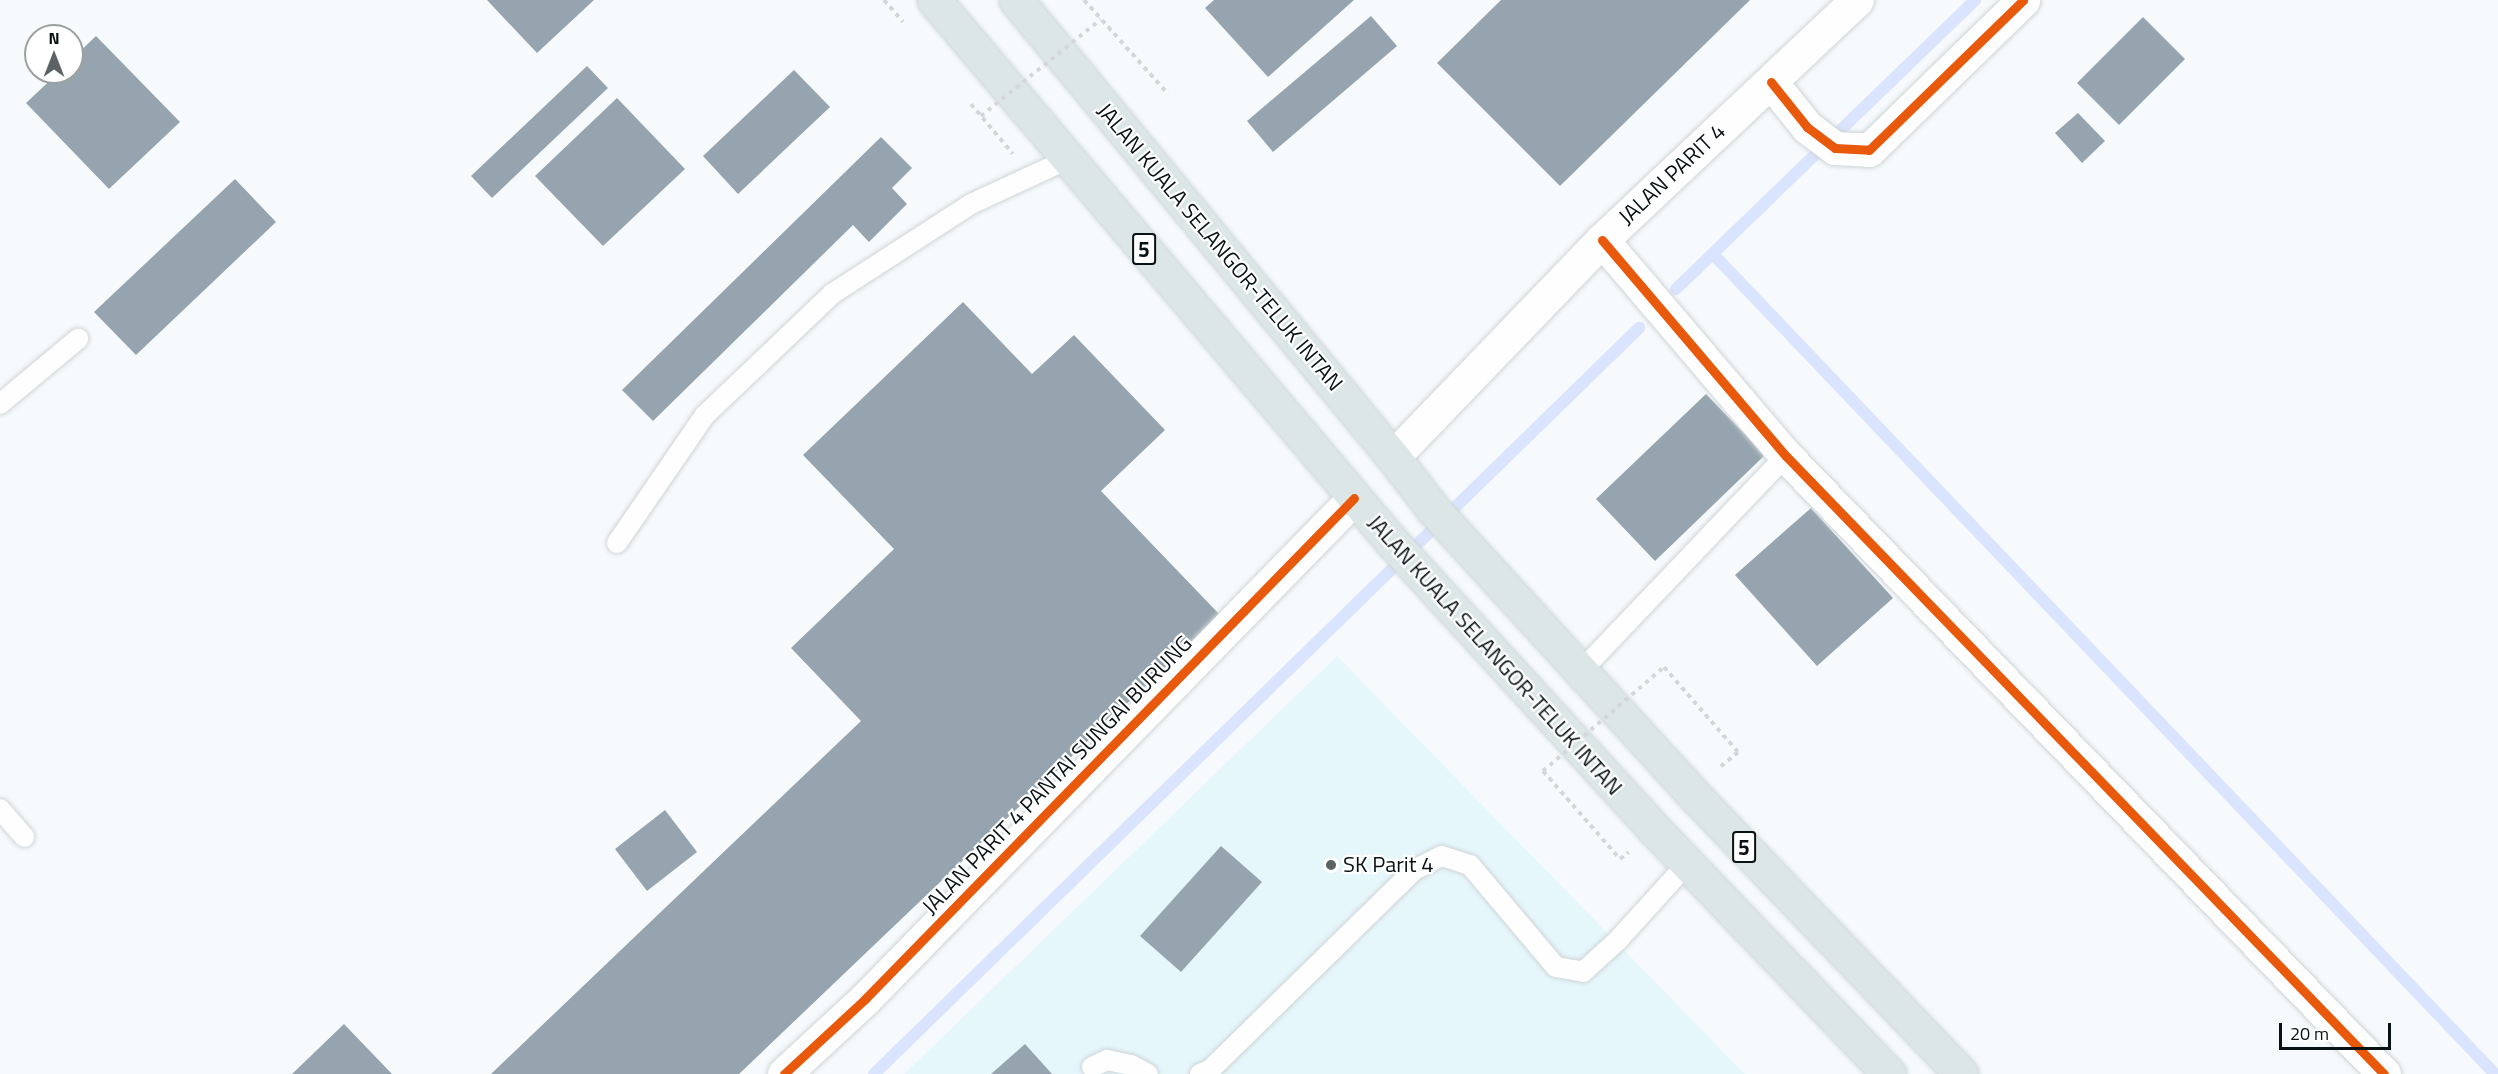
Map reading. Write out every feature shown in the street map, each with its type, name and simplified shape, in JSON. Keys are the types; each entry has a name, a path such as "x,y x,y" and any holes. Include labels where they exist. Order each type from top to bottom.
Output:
{"highway":[{"name":"JALAN KUALA SELANGOR-TELUK INTAN","path":"934,0 1392,543 1687,864 1889,1074"},
{"name":"JALAN KUALA SELANGOR-TELUK INTAN","path":"1016,0 1393,457 1433,509 1691,792 1961,1074"}],"street":[{"name":"JALAN PARIT 4","path":"1393,457 1602,240 1857,0"},
{"path":"1771,82 1807,127 1835,148 1869,150 2023,0"},
{"path":"1602,240 1785,456 2384,1074"},
{"name":"JALAN PARIT 4 PANTAI SUNGAI BURUNG","path":"784,1074 865,999 1354,498"}],"lane":[{"path":"617,543 705,416 832,294 971,204 1068,159"},
{"path":"0,404 78,339"},
{"path":"1581,671 1785,456"},
{"path":"0,808 24,837"},
{"path":"1200,1074 1210,1070 1414,870 1442,856 1470,865 1556,967 1583,972 1618,940 1687,864"},
{"path":"1092,1067 1107,1060 1131,1065 1148,1074"}],"path":[{"path":"1084,0 1168,94"},
{"path":"981,116 1101,19"},
{"path":"1620,860 1543,771 1664,667 1738,752"}],"shaded area":[{"name":"SK Parit 4","path":"1337,656 1745,1074 904,1074"}],"building":[{"path":"487,0 594,0 537,53"},
{"path":"1214,0 1354,0 1268,77 1205,8"},
{"path":"1501,0 1750,0 1560,186 1437,63"},
{"path":"1371,16 1397,46 1273,152 1247,121"},
{"path":"2143,17 2185,59 2119,125 2077,83"},
{"path":"96,36 180,122 109,189 26,103 46,84 84,84 84,48"},
{"path":"587,66 608,88 492,198 471,176"},
{"path":"794,70 830,107 738,194 703,156"},
{"path":"617,98 685,169 603,246 535,176"},
{"path":"2078,113 2105,141 2082,163 2055,133"},
{"path":"881,137 912,168 892,188 907,204 869,242 853,225 653,421 622,390"},
{"path":"235,179 276,222 136,355 94,312"},
{"path":"963,302 1032,374 1074,335 1165,430 1101,491 1220,615 739,1074 491,1074 861,721 791,648 894,549 803,455"},
{"path":"1706,394 1765,455 1655,561 1596,499"},
{"path":"1811,508 1893,598 1817,666 1735,575"},
{"path":"665,810 697,852 647,891 615,849"},
{"path":"1221,846 1262,882 1181,972 1140,936"},
{"path":"344,1024 392,1074 292,1074"},
{"path":"1025,1044 1052,1074 991,1074"}],"waterway":[{"path":"1676,289 1975,0"},
{"path":"1713,254 2495,1074"},
{"path":"874,1074 1639,328"}],"cycle path":[{"path":"1771,82 1807,127 1835,148 1869,150 2023,0"},
{"path":"1602,240 1786,456 2384,1074"},
{"path":"784,1074 865,999 1354,498"}],"place":[{"name":"SK Parit 4","path":"1331,865"}]}
